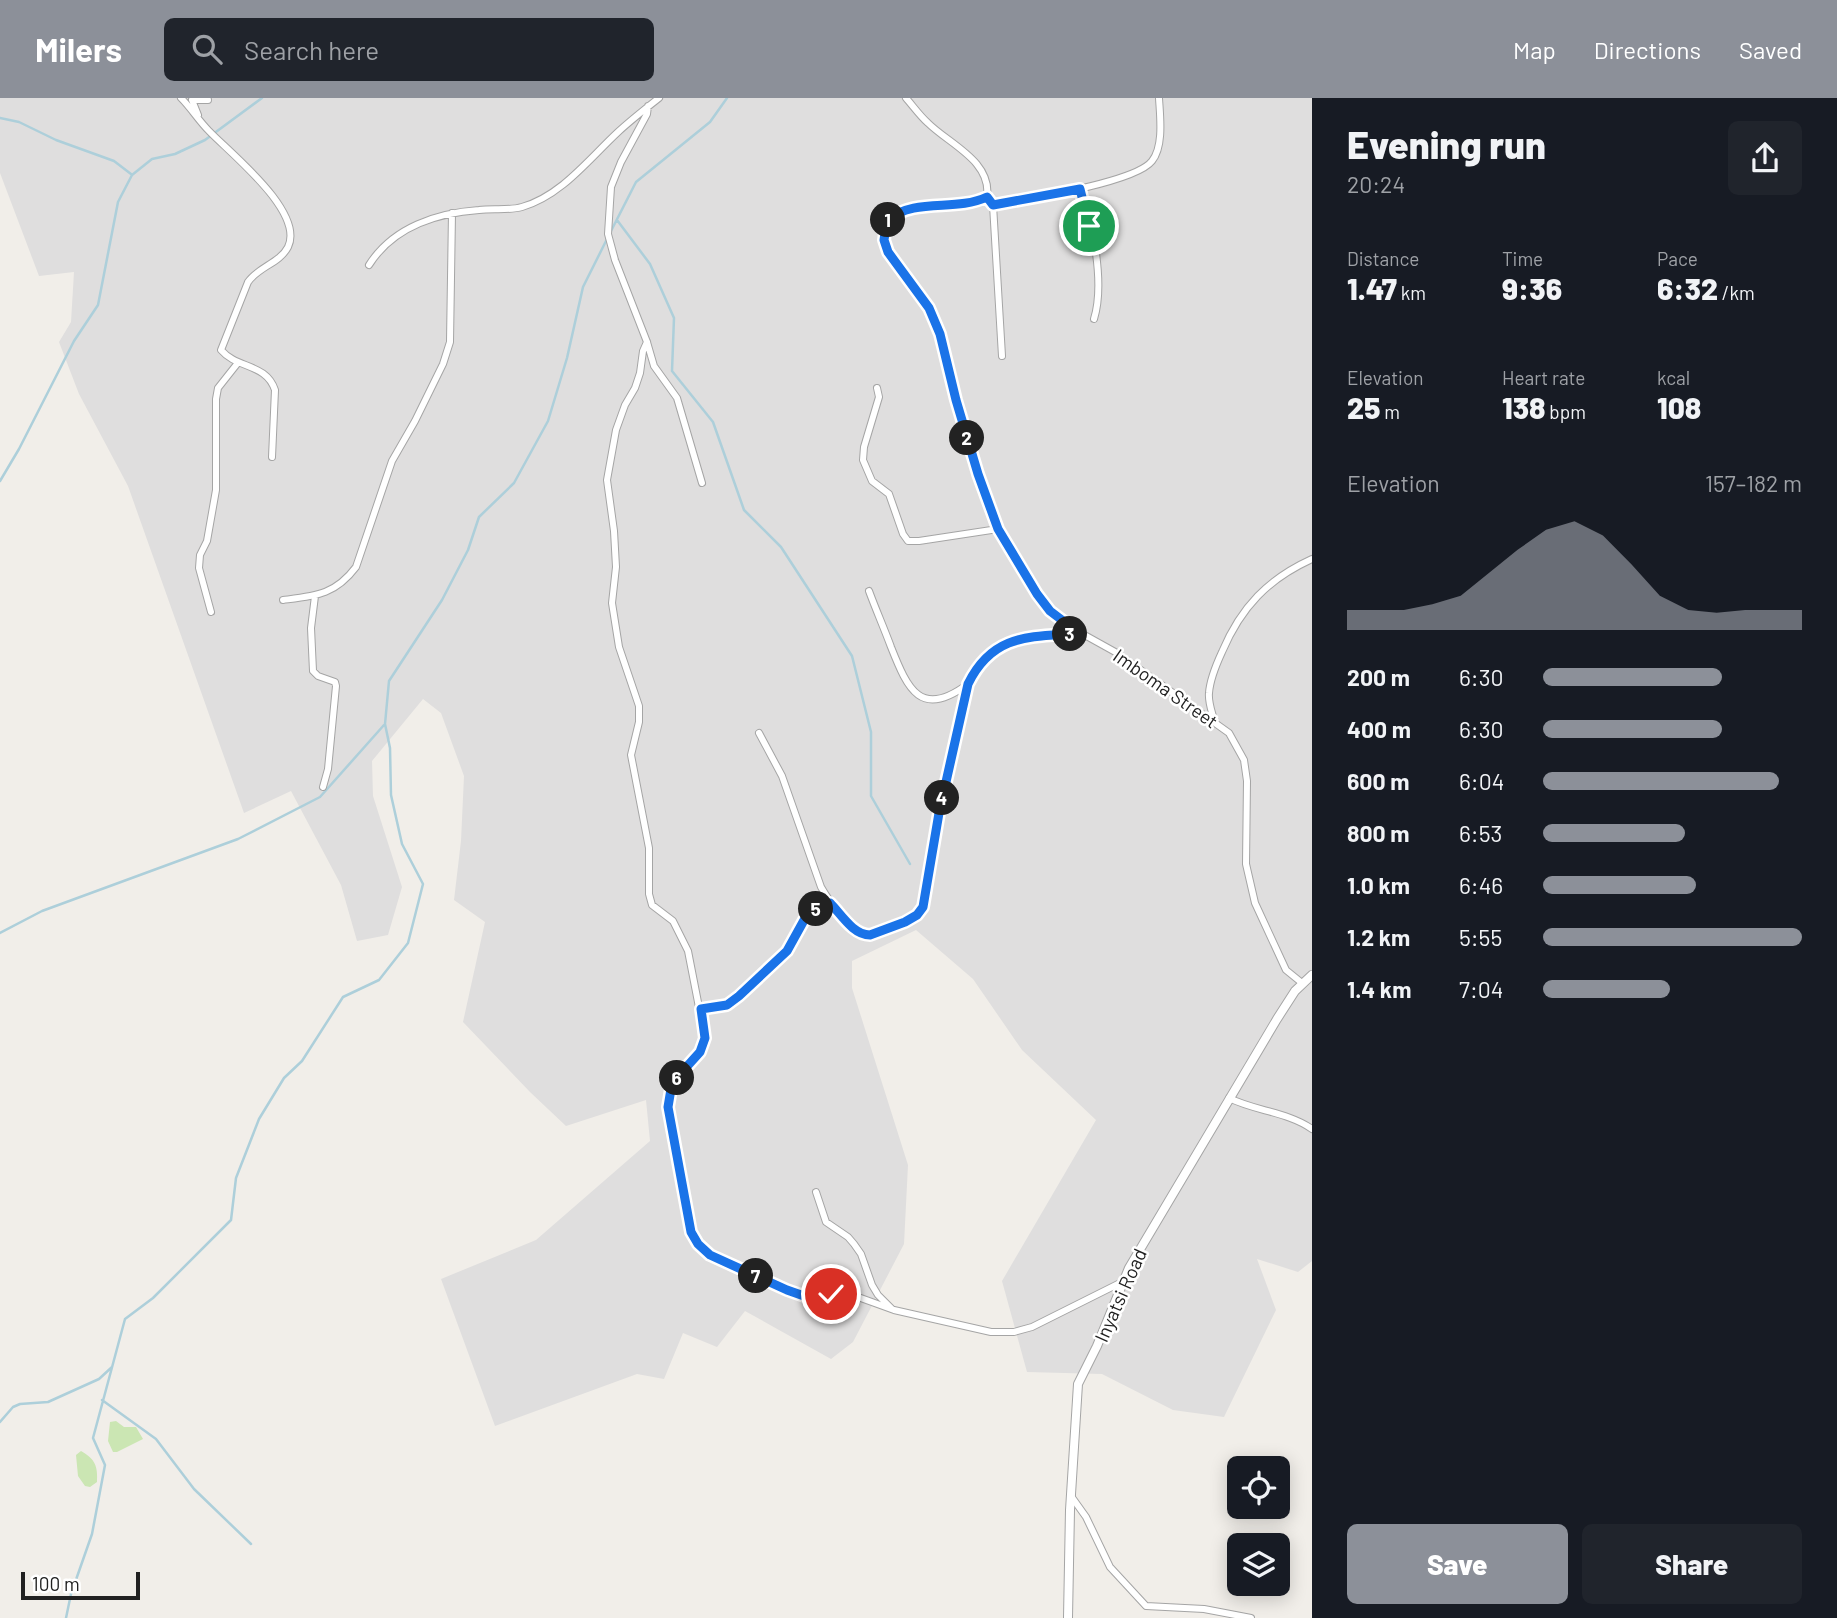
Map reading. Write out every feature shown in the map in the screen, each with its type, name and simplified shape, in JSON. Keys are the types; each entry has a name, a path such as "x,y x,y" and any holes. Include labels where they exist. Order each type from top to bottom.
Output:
{"street":[{"path":"181,98 206,130 262,183 281,208 290,235 288,247 273,262 255,272 248,282 221,350 237,364 254,367 272,382 275,390 272,457"},
{"path":"369,265 374,256 408,228 452,213 520,208 536,202 570,179 625,125 659,98"},
{"path":"906,98 928,123 968,154 985,178 987,197 993,205 1002,356"},
{"path":"993,205 1080,189 1144,168 1153,160 1158,146 1159,98"},
{"path":"200,121 192,100 208,100"},
{"path":"649,106 611,187 608,234 654,366 677,398 702,483"},
{"path":"1080,189 1086,206 1100,287 1094,319"},
{"name":"Imboma Street","path":"987,197 965,203 914,206 899,211 887,220 884,240 888,252 929,308 940,334 978,474 998,529 1050,611 1079,633 1117,653 1229,733 1244,760 1247,781 1246,864 1255,903 1286,970 1302,983"},
{"path":"283,600 315,596 335,588 346,580 356,567 392,461 443,364 450,342 452,213"},
{"path":"647,342 640,373 616,430 607,480 616,567 612,603 619,647 639,706 639,722 631,755 649,848 649,894 652,905 673,921 688,951 705,1038 700,1052 672,1083 668,1107 691,1232 698,1244 710,1255 804,1296 831,1294 858,1297 894,1310 991,1332 1014,1332 1032,1327 1124,1280"},
{"path":"211,612 199,568 216,490 216,399 218,388 237,364"},
{"path":"877,388 879,397 864,447 863,460 872,481 889,494 908,541 998,529"},
{"path":"1214,722 1208,696 1213,673 1230,634 1247,607 1269,585 1312,559"},
{"path":"869,591 910,689 920,696 933,699 946,697 968,684"},
{"path":"315,596 311,628 313,671 318,676 335,682 336,686 328,769 323,787"},
{"path":"759,733 782,776 821,887 830,903 863,935 879,933 917,915 923,907 941,804 968,684 975,670 1001,645 1032,635 1079,633"},
{"path":"701,1009 727,1005 739,996 787,951 808,913 830,903"},
{"name":"Inyatsi Road","path":"1068,1618 1071,1496 1078,1384 1129,1268 1277,1019 1302,983 1312,975"},
{"path":"1228,1098 1301,1122 1312,1129"},
{"path":"816,1192 826,1222 854,1244 878,1295 894,1310"},
{"path":"1071,1496 1086,1517 1110,1567 1146,1606 1204,1608 1251,1618"}],"shaded area":[{"path":"0,98 1312,98 1312,1261 1298,1272 1257,1259 1276,1310 1224,1417 1173,1410 1102,1374 1027,1372 1002,1281 1096,1120 1022,1050 973,979 916,930 852,961 852,988 908,1165 904,1244 853,1342 831,1359 745,1311 717,1347 683,1333 664,1379 637,1374 495,1426 441,1279 536,1240 650,1141 646,1100 566,1126 463,1022 485,922 454,900 461,841 464,776 441,713 423,699 372,761 373,796 402,887 388,935 357,941 341,885 291,791 244,813 128,486 79,394 59,342 71,322 74,272 39,276 0,173"}],"green space":[{"path":"116,1421 124,1427 136,1427 143,1439 113,1452 108,1441 110,1422"},
{"path":"81,1451 90,1457 96,1467 97,1482 90,1487 85,1486 78,1476 76,1455"}],"waterway":[{"path":"0,481 74,341 98,305 118,202 132,175 152,159 175,154 205,140 262,98"},
{"path":"610,233 636,182 710,122 727,98"},
{"path":"0,118 19,122 56,140 114,161 131,174"},
{"path":"617,220 650,264 674,318 672,371 713,422 744,510 781,547 852,656 871,732 871,796 910,864"},
{"path":"66,1618 71,1594 92,1534 105,1465 93,1438 125,1319 153,1298 231,1220 236,1178 259,1119 284,1078 302,1061 343,997 379,980 408,943 423,884 402,844 391,795 390,748 385,724 389,681 442,600 468,550 479,517 514,483 548,421 567,358 583,287 607,239"},
{"path":"0,933 42,911 238,839 320,797 384,725"},
{"path":"0,1422 13,1407 48,1402 99,1379 112,1367"},
{"path":"102,1400 156,1439 194,1489 251,1544"}],"route":[{"path":"831,1294 804,1296 787,1290 710,1255 698,1244 691,1232 683,1196 668,1107 672,1083 700,1052 705,1038 701,1009 715,1009 727,1005 772,967 787,951 808,913 830,903 863,935 879,933 917,915 923,907 939,813 968,684 975,670 1001,645 1013,640 1032,635 1079,633 1050,611 998,529 978,474 940,334 929,308 888,252 884,240 887,220 899,211 914,206 965,203 987,197 993,205 1080,189 1089,226"}]}
